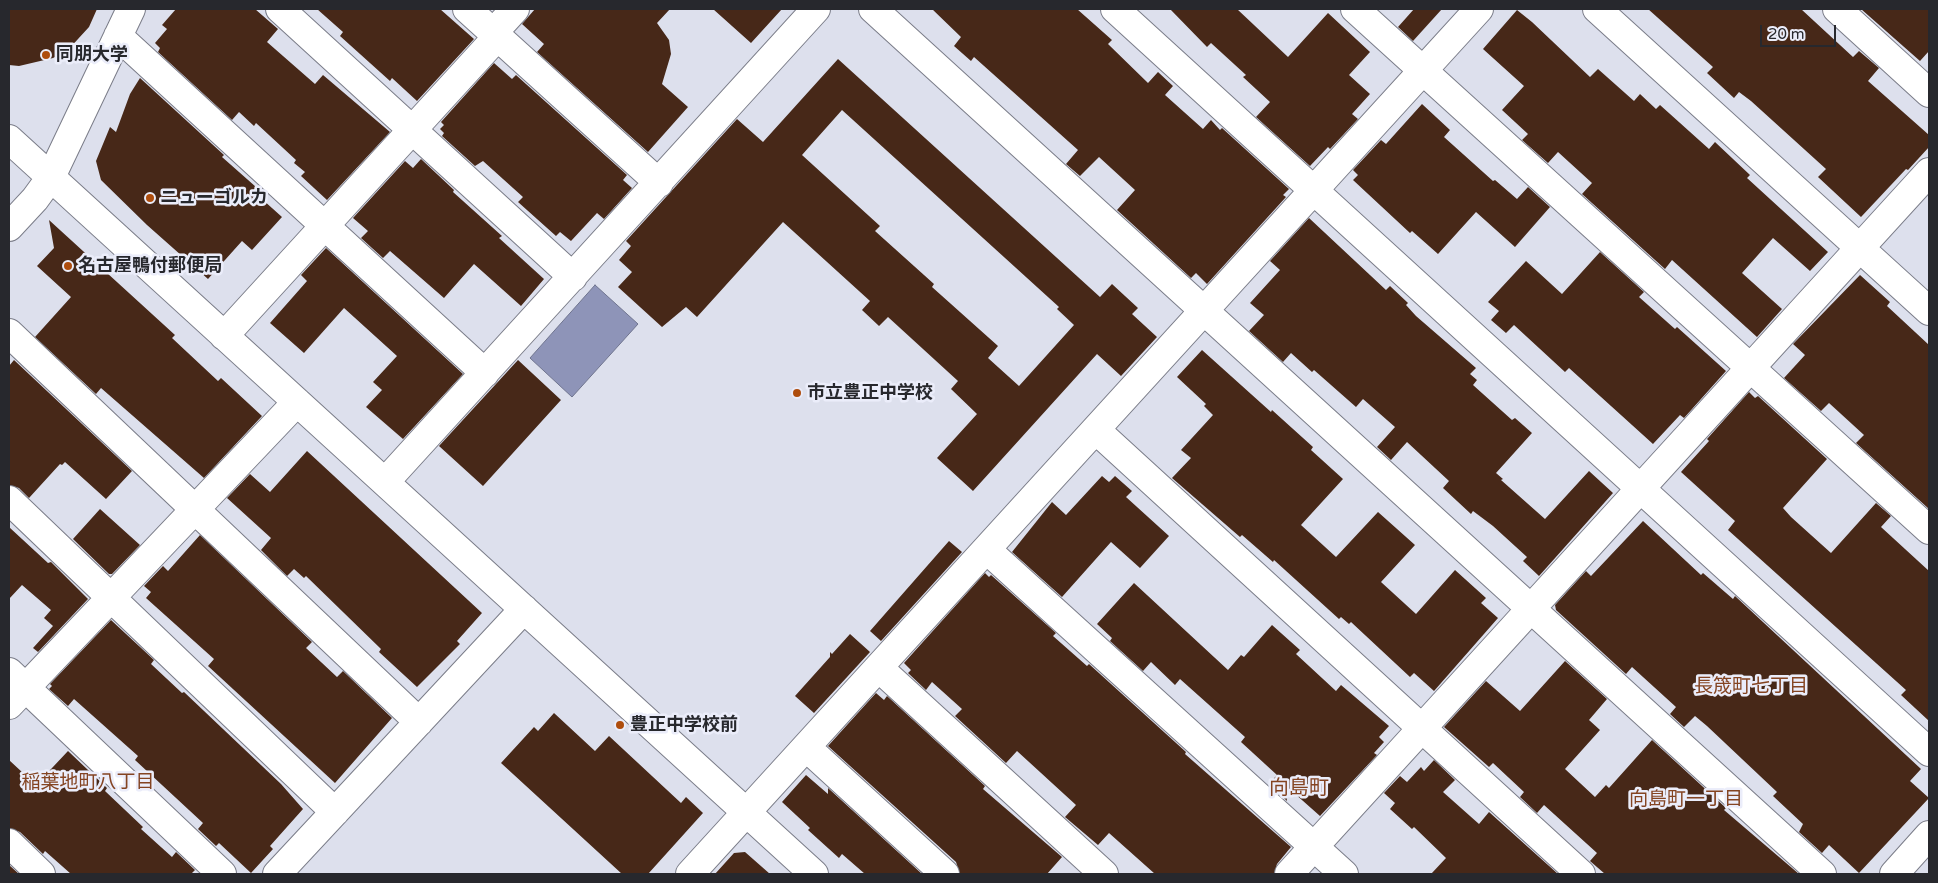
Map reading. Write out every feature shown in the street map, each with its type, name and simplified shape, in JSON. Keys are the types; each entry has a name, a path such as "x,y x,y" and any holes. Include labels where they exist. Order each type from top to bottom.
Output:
{"street":[{"path":"9,227 35,199 51,177 131,9"},
{"path":"280,9 573,277"},
{"path":"467,9 659,183"},
{"path":"224,336 413,130 496,34 515,9"},
{"path":"385,482 816,9"},
{"path":"1115,9 1929,752"},
{"path":"1355,9 1929,530"},
{"path":"690,874 1479,9"},
{"path":"1597,9 1929,312"},
{"path":"1837,9 1929,93"},
{"path":"875,10 1822,874"},
{"path":"118,36 486,373"},
{"path":"9,139 814,874"},
{"path":"1289,874 1929,172"},
{"path":"9,333 419,722"},
{"path":"222,874 14,688 111,598 297,402"},
{"path":"1096,430 1582,874"},
{"path":"9,500 335,812"},
{"path":"987,550 1344,874"},
{"path":"277,874 524,610"},
{"path":"879,668 1104,874"},
{"path":"806,747 945,874"},
{"path":"1894,874 1929,835"},
{"path":"9,843 41,874"}],"water":[{"path":"595,285 638,324 572,397 530,358"}],"building":[{"path":"9,9 97,9 89,27 67,51 53,58 19,66 9,65"},
{"path":"176,9 255,9 278,29 267,42 315,84 323,75 390,132 327,200 301,176 305,172 294,163 296,160 256,123 254,126 239,112 232,120 158,52 160,48 155,43 167,29 162,25"},
{"path":"317,9 440,9 474,39 417,101 392,78 390,81 340,36 343,32"},
{"path":"535,9 670,9 657,23 669,40 671,54 662,84 688,107 648,152 537,52 544,44 522,24"},
{"path":"713,9 782,9 751,43"},
{"path":"932,9 1077,9 1112,40 1108,44 1148,83 1158,72 1173,86 1165,95 1203,129 1211,120 1220,130 1222,128 1289,189 1283,195 1286,197 1207,284 1196,273 1191,278 1117,210 1135,190 1099,157 1080,176 1066,164 1078,150 974,57 971,61 954,46 961,37"},
{"path":"1170,9 1237,9 1288,57 1328,13 1370,52 1349,75 1370,94 1352,114 1358,119 1330,149 1328,147 1310,166 1256,117 1270,102 1243,77 1246,75 1211,43 1207,47"},
{"path":"1414,9 1442,9 1413,41 1398,27"},
{"path":"1648,9 1801,9 1853,57 1859,51 1879,68 1868,81 1929,135 1929,147 1861,217 1818,177 1826,169 1751,101 1739,92 1734,98 1707,73 1713,67"},
{"path":"1861,9 1929,9 1929,51 1920,61"},
{"path":"1517,10 1590,77 1598,69 1634,101 1640,94 1656,109 1660,105 1709,149 1715,142 1750,175 1747,178 1828,252 1810,271 1773,238 1742,273 1782,309 1757,337 1672,260 1665,269 1582,194 1592,183 1558,152 1548,163 1522,140 1528,134 1502,110 1524,86 1483,49"},
{"path":"838,59 1100,297 1112,284 1138,308 1132,314 1157,337 1121,376 1097,354 973,491 937,458 977,414 951,389 958,381 888,317 879,326 862,310 870,301 783,222 697,317 686,307 662,327 618,287 632,272 619,260 631,246 626,241 737,119 763,142","holes":["842,110 1059,307 1057,309 1074,325 1019,386 988,358 998,346 932,287 934,284 875,231 880,226 802,155"]},
{"path":"494,63 512,79 516,75 627,175 623,180 632,188 604,219 597,213 571,241 560,232 556,236 518,202 523,197 483,161 475,166 442,136 444,133 440,129 444,125 441,122"},
{"path":"140,78 224,155 222,157 256,187 253,191 282,217 252,250 242,241 208,279 147,225 101,180 96,161 110,127 116,132 130,94"},
{"path":"1422,104 1450,130 1444,137 1493,181 1495,180 1517,199 1528,187 1550,207 1515,247 1476,212 1438,254 1412,231 1410,233 1353,180 1358,175 1353,170 1381,140 1386,144"},
{"path":"421,159 454,190 453,192 502,236 499,238 544,279 521,306 474,264 444,298 390,251 383,258 361,238 368,231 353,218 405,161 413,168"},
{"path":"1309,218 1386,290 1390,286 1408,303 1406,305 1416,316 1476,368 1470,374 1477,380 1473,385 1512,420 1515,418 1532,433 1496,473 1503,479 1501,480 1545,519 1589,471 1613,493 1539,576 1523,561 1527,557 1493,526 1473,511 1471,514 1443,488 1449,481 1407,442 1391,460 1377,447 1395,427 1363,399 1356,407 1314,370 1312,372 1291,353 1283,362 1249,331 1264,315 1250,303 1280,270 1270,261"},
{"path":"49,220 175,335 172,338 218,381 221,378 262,416 204,478 101,388 96,394 35,337 71,297 37,266 54,248"},
{"path":"326,248 463,374 403,439 366,407 382,390 373,382 397,356 344,308 304,353 270,323 307,281 301,275"},
{"path":"1600,252 1644,292 1639,297 1675,329 1677,327 1726,371 1684,418 1680,415 1653,444 1569,368 1565,372 1514,325 1506,333 1491,320 1499,311 1488,302 1526,261 1562,294"},
{"path":"1860,275 1890,302 1887,306 1929,345 1929,509 1856,443 1864,435 1829,403 1821,411 1784,378 1805,355 1793,344"},
{"path":"1202,350 1313,447 1311,450 1343,479 1301,525 1336,557 1378,512 1415,545 1381,582 1416,614 1455,570 1486,598 1481,603 1498,618 1434,691 1414,673 1410,677 1351,622 1349,624 1341,617 1339,619 1274,560 1273,562 1242,535 1240,537 1172,478 1191,458 1181,450 1213,415 1204,406 1206,404 1177,377"},
{"path":"14,360 132,471 106,499 65,462 62,465 60,464 29,498 19,488 9,485 9,366"},
{"path":"518,360 561,400 483,486 439,446"},
{"path":"1749,392 1755,398 1758,396 1827,459 1783,508 1791,517 1831,553 1876,503 1891,516 1881,527 1929,571 1929,721 1901,695 1906,690 1728,530 1735,521 1681,472 1709,441 1707,439"},
{"path":"307,451 482,613 457,641 460,644 417,687 379,652 381,649 306,576 304,578 294,569 287,576 261,550 271,538 227,498 250,474 270,492"},
{"path":"1102,476 1109,482 1115,476 1132,491 1126,497 1169,536 1140,568 1111,542 1062,597 1012,552 1052,502 1066,515"},
{"path":"100,509 140,545 112,574 109,574 73,539"},
{"path":"1643,521 1701,575 1703,573 1733,599 1735,596 1921,769 1910,781 1929,798 1859,873 1829,845 1822,853 1799,832 1803,824 1773,796 1777,792 1707,726 1695,716 1684,727 1670,714 1676,707 1632,667 1626,674 1556,610 1555,605 1586,571 1591,576"},
{"path":"9,527 48,563 51,562 88,599 38,652 33,648 53,626 44,618 51,610 22,585 9,599"},
{"path":"200,535 312,642 306,648 337,677 343,671 392,718 335,783 208,666 214,659 146,598 151,592 144,586 163,566 168,571"},
{"path":"949,541 962,552 881,641 870,631"},
{"path":"985,573 989,577 991,575 1056,633 1053,636 1087,666 1089,664 1186,752 1185,754 1291,847 1277,864 1274,874 1155,874 1109,833 1098,845 1065,817 1076,805 1017,751 1006,763 955,716 962,709 932,682 926,690 908,673 911,670 904,663"},
{"path":"1134,583 1228,670 1241,655 1244,657 1272,625 1300,650 1296,654 1336,691 1341,685 1389,726 1379,737 1384,742 1374,753 1377,755 1320,816 1285,785 1287,801 1269,784 1277,775 1241,742 1245,737 1180,679 1175,685 1151,662 1143,671 1110,641 1112,638 1097,624"},
{"path":"111,620 154,660 151,664 182,693 184,692 281,784 303,809 270,846 273,849 251,873 219,843 216,846 198,829 203,823 135,760 138,756 74,699 68,706 49,689 52,686 50,684"},
{"path":"850,634 870,652 814,713 795,696 830,657 830,652 832,654"},
{"path":"1565,661 1607,699 1589,720 1600,730 1565,769 1595,797 1606,785 1609,788 1652,740 1726,808 1724,810 1799,874 1605,874 1590,861 1597,853 1544,805 1537,813 1520,797 1524,792 1493,763 1489,767 1444,727 1486,681 1520,711"},
{"path":"876,693 884,700 887,696 985,786 983,789 1062,857 1047,874 960,874 956,862 828,746"},
{"path":"554,713 595,751 609,736 681,803 686,797 703,813 648,874 622,874 501,763 534,727 538,731"},
{"path":"68,751 107,788 105,791 143,827 141,829 172,857 176,852 195,870 191,874 71,874 45,851 43,854 20,832 9,828 9,760 36,785"},
{"path":"1434,760 1455,780 1443,792 1479,824 1489,812 1558,874 1431,874 1446,858 1414,827 1412,829 1390,809 1395,803 1384,793 1400,776 1407,782 1421,767 1424,771"},
{"path":"806,775 828,794 828,788 922,874 865,874 842,854 839,858 808,830 810,828 782,802"},
{"path":"745,852 770,874 715,874 734,853"},
{"path":"9,865 19,874 9,874"}],"place":[{"name":"同朋大学","path":"46,55"},
{"name":"ニューゴルカ","path":"150,198"},
{"name":"名古屋鴨付郵便局","path":"68,266"},
{"name":"市立豊正中学校","path":"797,393"},
{"name":"豊正中学校前","path":"620,725"}],"district":[{"name":"長筬町七丁目","path":"1751,687"},
{"name":"稲葉地町八丁目","path":"88,783"},
{"name":"向島町","path":"1299,789"},
{"name":"向島町一丁目","path":"1686,800"}]}
